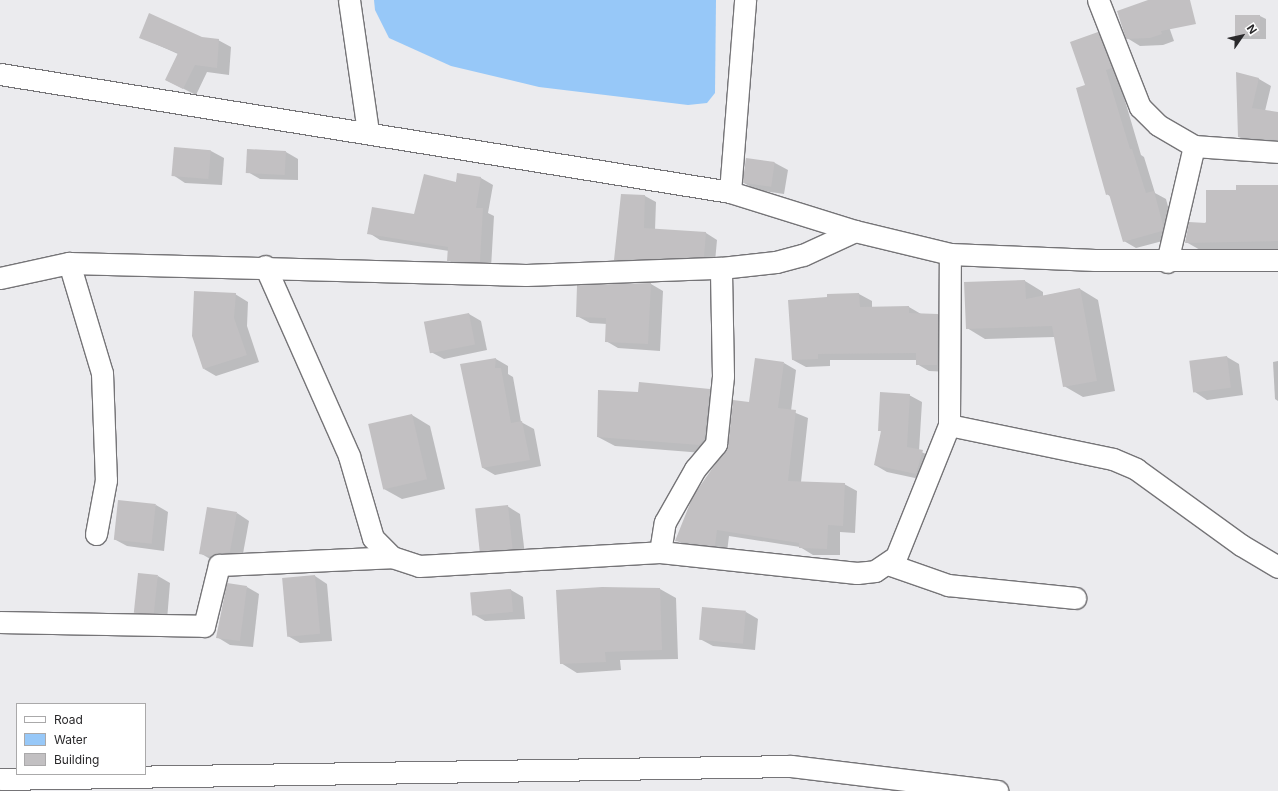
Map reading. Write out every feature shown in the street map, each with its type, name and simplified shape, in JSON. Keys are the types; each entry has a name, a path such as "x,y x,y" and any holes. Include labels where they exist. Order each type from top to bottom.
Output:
{"street":[{"path":"349,0 368,132"},
{"path":"730,192 745,0"},
{"path":"1098,0 1140,107 1158,125 1194,146 1278,152"},
{"path":"0,74 368,132 730,192 855,231 950,254 1167,262 1278,260"},
{"path":"1167,262 1194,146"},
{"path":"0,278 68,262 265,266 526,275 721,268 776,262 803,255 855,231"},
{"path":"0,622 204,626 219,566 392,557 419,566 660,552 857,574 876,571 896,557 949,425 950,254"},
{"path":"68,262 102,373 106,480 96,534"},
{"path":"265,266 350,456 373,538 392,557"},
{"path":"660,552 665,522 695,469 716,444 723,376 721,268"},
{"path":"949,425 1113,459 1136,469 1241,545 1278,567"},
{"path":"888,564 948,585 1075,598"},
{"path":"0,779 791,766 997,791"}],"water":[{"path":"374,0 716,0 715,93 707,103 688,105 539,87 451,66 389,38 375,10"}],"building":[{"path":"1148,0 1190,0 1196,24 1161,31 1162,34 1150,38 1126,39 1117,11"},
{"path":"149,13 202,37 219,39 217,68 195,65 183,89 165,80 178,53 139,38"},
{"path":"1235,15 1260,15 1260,36 1235,36"},
{"path":"1098,32 1112,68 1106,70 1130,149 1132,149 1146,193 1154,191 1163,225 1162,231 1123,242 1109,194 1106,195 1076,88 1085,85 1070,42"},
{"path":"1236,72 1259,78 1252,108 1278,112 1278,140 1238,137"},
{"path":"174,147 211,150 208,179 171,176"},
{"path":"247,149 286,151 285,175 246,173"},
{"path":"746,158 775,162 771,187 743,183"},
{"path":"457,173 481,177 476,208 483,208 480,262 447,261 448,247 367,234 372,207 414,214 424,174 456,182"},
{"path":"1236,185 1278,185 1278,241 1185,243 1189,222 1206,223 1206,190 1236,190"},
{"path":"621,194 645,195 644,228 706,232 704,257 614,260"},
{"path":"1025,280 1026,299 1080,288 1097,381 1063,387 1052,326 966,329 964,282"},
{"path":"651,283 648,344 605,342 606,318 576,317 577,285"},
{"path":"194,291 236,293 234,318 247,355 203,369 192,336"},
{"path":"859,293 860,307 909,306 909,313 938,314 937,365 916,365 916,353 818,354 818,359 792,360 788,300 827,297 827,294"},
{"path":"469,313 475,344 430,353 424,322"},
{"path":"1227,356 1231,388 1193,392 1189,361"},
{"path":"496,358 495,368 501,368 511,423 522,421 530,460 482,468 460,364"},
{"path":"755,358 784,362 778,408 796,410 788,481 845,483 843,526 828,525 827,549 799,548 799,543 717,530 715,546 675,541 693,496 728,446 733,400 749,402"},
{"path":"639,382 710,389 704,439 699,445 597,437 598,390 638,392"},
{"path":"880,392 910,394 907,447 923,450 916,474 874,465 881,431 878,431"},
{"path":"412,414 427,479 383,489 368,424"},
{"path":"118,500 156,504 152,544 114,540"},
{"path":"508,505 513,549 480,552 475,508"},
{"path":"207,507 237,512 230,552 211,556 199,554"},
{"path":"138,573 158,575 154,615 134,613"},
{"path":"315,575 320,634 287,637 282,578"},
{"path":"227,583 247,586 240,641 216,638"},
{"path":"602,587 660,588 662,650 605,652 606,662 560,664 556,590"},
{"path":"511,589 513,612 472,615 470,593"},
{"path":"702,607 746,611 743,644 699,640"}]}
